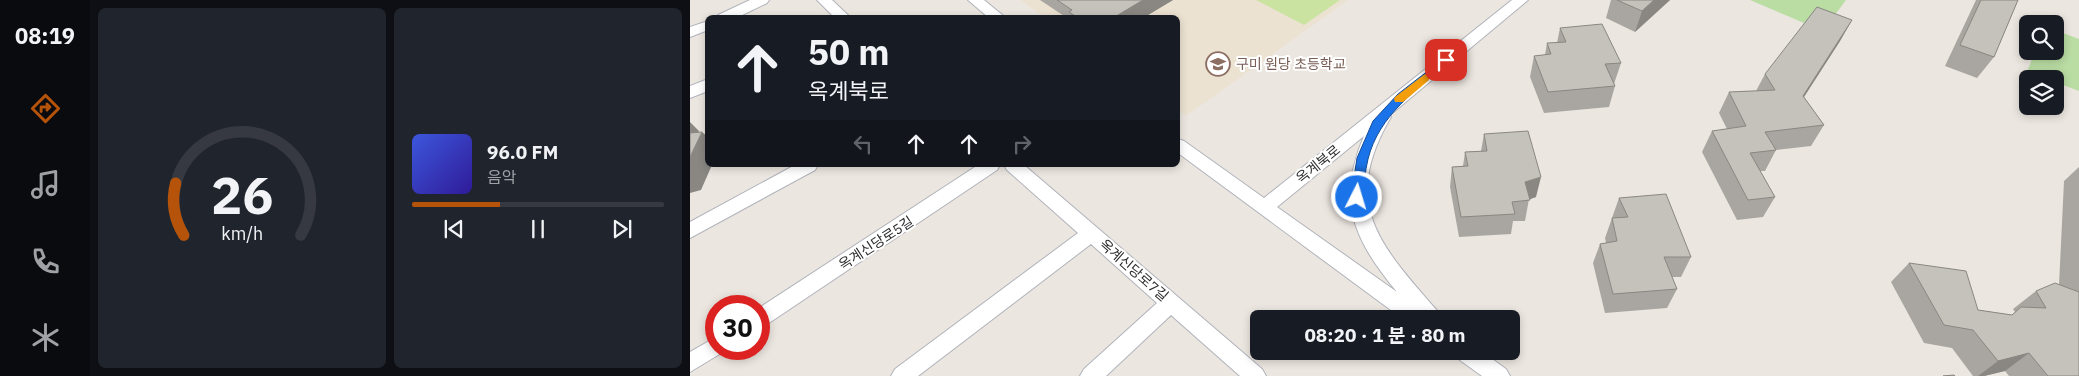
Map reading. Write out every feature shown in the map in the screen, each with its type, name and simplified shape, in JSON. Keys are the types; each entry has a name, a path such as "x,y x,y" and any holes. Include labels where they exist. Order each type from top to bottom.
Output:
{"street":[{"path":"730,15 762,0"},
{"path":"824,0 841,15"},
{"path":"975,0 996,15"},
{"name":"옥계북로","path":"1264,208 1521,0"},
{"path":"690,32 705,26"},
{"path":"690,92 705,85"},
{"path":"1402,96 1377,124 1362,158 1357,197 1370,242 1383,262 1424,310"},
{"path":"1180,146 1406,310"},
{"path":"690,231 804,167"},
{"name":"옥계신당로5길","path":"770,312 988,167"},
{"name":"옥계신당로7길","path":"1015,167 1255,376"},
{"path":"902,376 1091,233"},
{"path":"1091,376 1171,303"},
{"path":"690,363 705,353"},
{"path":"1477,360 1499,376"}],"shaded area":[{"name":"구미 원당 초등학교","path":"1020,0 1348,0 1186,116 1180,112 1180,15 1042,15"}],"green space":[{"path":"1256,0 1340,0 1304,25"},
{"path":"1750,0 1846,0 1823,31"},
{"path":"2064,33 2079,39 2079,91 2064,85 2064,70 2028,70 2032,60 2064,60"}],"building":[{"path":"1057,0 1143,0 1118,15 1074,15 1069,12 1072,10"},
{"path":"1617,0 1654,0 1642,11"},
{"path":"1981,0 2018,0 1994,57 1960,45"},
{"path":"1817,7 1852,20 1803,96 1824,125 1765,132 1776,150 1750,153 1775,197 1748,200 1712,131 1746,126 1729,92 1775,90 1765,74"},
{"path":"1602,24 1621,63 1605,64 1615,86 1548,92 1534,56 1551,54 1547,43 1566,42 1560,28"},
{"path":"1528,131 1541,177 1525,182 1530,200 1512,202 1515,214 1461,217 1452,167 1468,166 1465,152 1487,151 1484,134"},
{"path":"702,132 690,157 690,133"},
{"path":"1666,194 1691,257 1664,257 1677,289 1613,294 1600,244 1617,241 1612,218 1628,217 1619,198"},
{"path":"1909,263 1966,271 1978,310 2012,315 2021,307 2046,308 2036,291 2055,283 2079,292 2079,376 2048,376 2029,353 1998,361 1973,330 1944,325"}],"slow traffic":[{"path":"1399,99 1425,77"}],"place":[{"name":"구미 원당 초등학교","path":"1218,64"}],"route":[{"path":"1357,197 1362,158 1377,124 1402,96 1446,60"}]}
